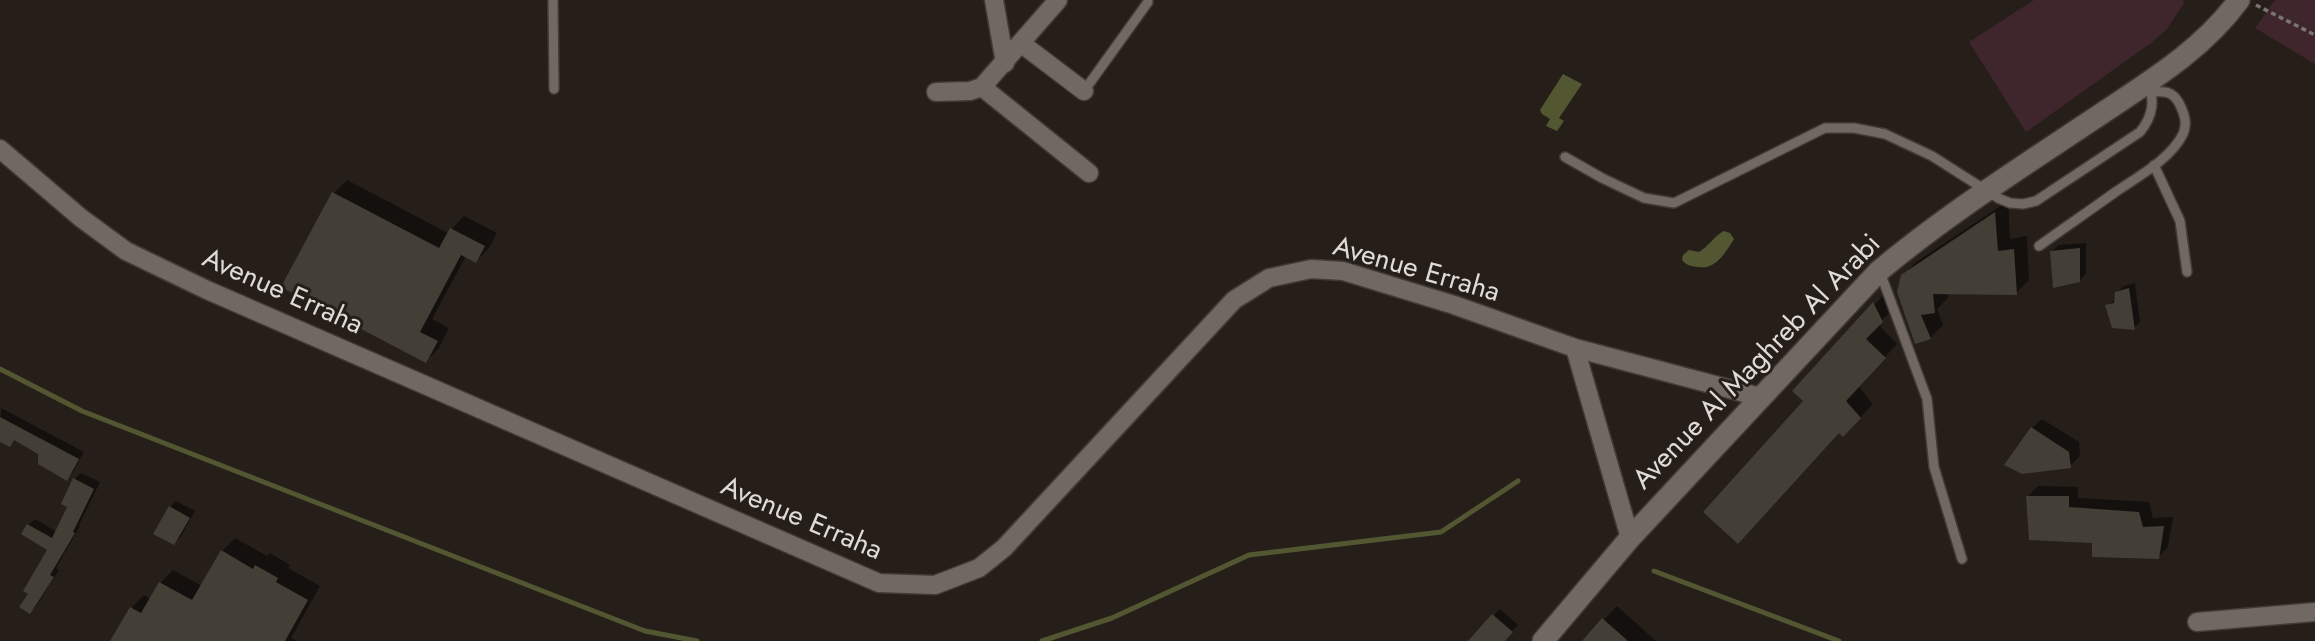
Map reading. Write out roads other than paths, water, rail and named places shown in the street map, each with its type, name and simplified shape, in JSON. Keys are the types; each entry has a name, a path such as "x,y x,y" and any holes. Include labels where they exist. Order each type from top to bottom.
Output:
{"main road":[{"name":"Avenue Al Maghreb Al Arabi","path":"1543,641 1630,538 1880,271 1909,246 1987,190 2150,87 2228,15 2248,3"}],"street":[{"path":"994,0 1005,63"},
{"path":"936,92 970,91 982,87 1058,0"},
{"path":"1022,44 1084,91"},
{"path":"982,87 1089,173"},
{"name":"Avenue Erraha","path":"0,149 81,218 126,251 207,290 879,583 935,585 979,568 1004,548 1234,300 1269,278 1311,269 1343,271 1454,305 1575,348 1760,397"},
{"path":"1575,348 1630,538"},
{"path":"2197,622 2315,612"}],"lane":[{"path":"553,0 554,89"},
{"path":"1084,91 1148,2"},
{"path":"1565,157 1644,198 1674,203 1825,128 1854,128 1885,134 1932,156 1998,198 2023,204 2036,201 2140,132 2151,113 2150,87 2173,94 2186,121 2184,132 2173,148 2154,165 2039,246"},
{"path":"2154,165 2180,221 2187,272"},
{"path":"1880,271 1925,392 1930,415 1934,467 1962,559"}],"waterway":[{"path":"0,369 82,411 645,631 697,641"},
{"path":"1042,641 1112,618 1249,555 1441,532 1518,481"},
{"path":"1654,571 1839,641"}]}
